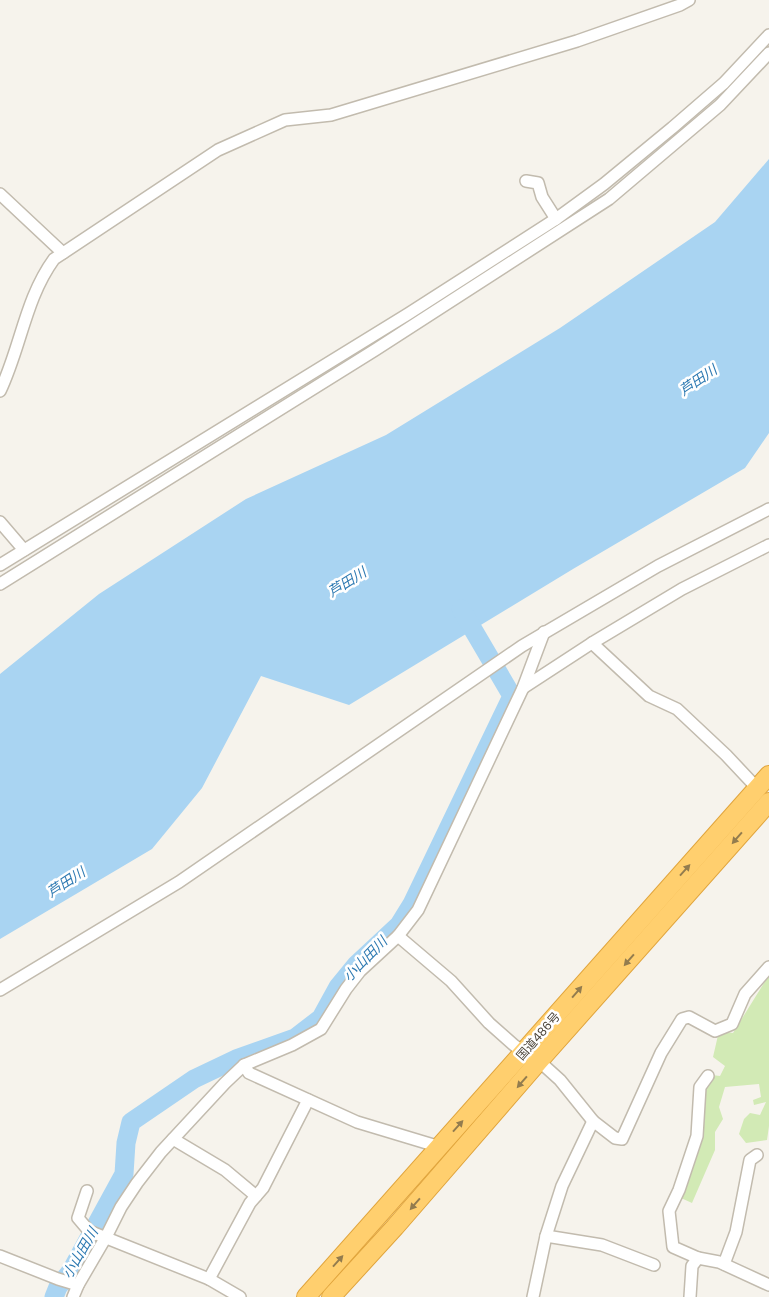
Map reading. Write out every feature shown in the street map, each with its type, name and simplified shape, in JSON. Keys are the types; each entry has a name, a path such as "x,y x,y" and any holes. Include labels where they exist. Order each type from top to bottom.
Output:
{"highway":[{"name":"国道486号","path":"306,1297 763,782"},
{"name":"国道486号","path":"331,1297 396,1227 539,1061 769,802"}],"street":[{"path":"0,391 18,344 29,304 39,282 54,259 218,150 285,120 331,115 467,75 577,41 689,0"},
{"path":"0,565 408,314 556,219 604,184 724,83 769,35"},
{"path":"0,584 375,350 609,199 720,105 769,53"},
{"path":"604,184 609,186 626,179 632,179"},
{"path":"526,181 538,183 542,197 556,219"},
{"path":"0,194 62,253"},
{"path":"0,990 179,882 544,632 658,566 769,509"},
{"path":"0,522 24,550"},
{"path":"523,688 682,588 769,545"},
{"path":"68,1282 103,1236 137,1183 173,1139 225,1083 244,1064 292,1045 321,1030 346,989 360,971 398,936 418,910 523,688 544,632"},
{"path":"592,643 649,696 677,709 726,755 763,782"},
{"path":"398,936 451,981 489,1023 523,1052 539,1061 560,1080 594,1121 615,1138 622,1139 661,1053 682,1019 689,1017 715,1031 732,1024 746,994 769,968"},
{"path":"244,1064 249,1073 321,1104 357,1122 440,1147"},
{"path":"708,1076 700,1087 698,1136 679,1190 669,1211 673,1247 698,1258 724,1264 769,1285"},
{"path":"209,1279 250,1203 263,1188 308,1100"},
{"path":"533,1297 546,1236 562,1186 594,1121"},
{"path":"173,1139 225,1170 256,1196"},
{"path":"724,1264 736,1232 750,1160 757,1155"},
{"path":"87,1192 78,1218 88,1231 209,1279 240,1297"},
{"path":"546,1236 602,1245 654,1265"},
{"path":"0,1256 68,1282 74,1297"},
{"path":"690,1297 692,1266 698,1258"}],"green space":[{"path":"769,975 769,1126 767,1140 746,1143 739,1134 744,1119 750,1113 760,1115 766,1102 754,1105 753,1100 761,1097 759,1084 725,1087 719,1107 723,1119 715,1132 715,1150 692,1203 681,1198 703,1135 704,1092 712,1075 720,1076 725,1066 713,1057 719,1031 733,1033"}],"water":[{"name":"芦田川","path":"769,159 769,433 745,468 573,569 349,705 261,676 202,788 152,849 0,939 0,674 99,594 246,499 386,435 560,328 715,222"}],"waterway":[{"name":"小山田川","path":"54,1297 58,1287 71,1271 124,1174 126,1143 131,1122 194,1079 236,1059 295,1038 321,1018 338,987 356,965 399,925 412,904 512,696 461,609"}]}
